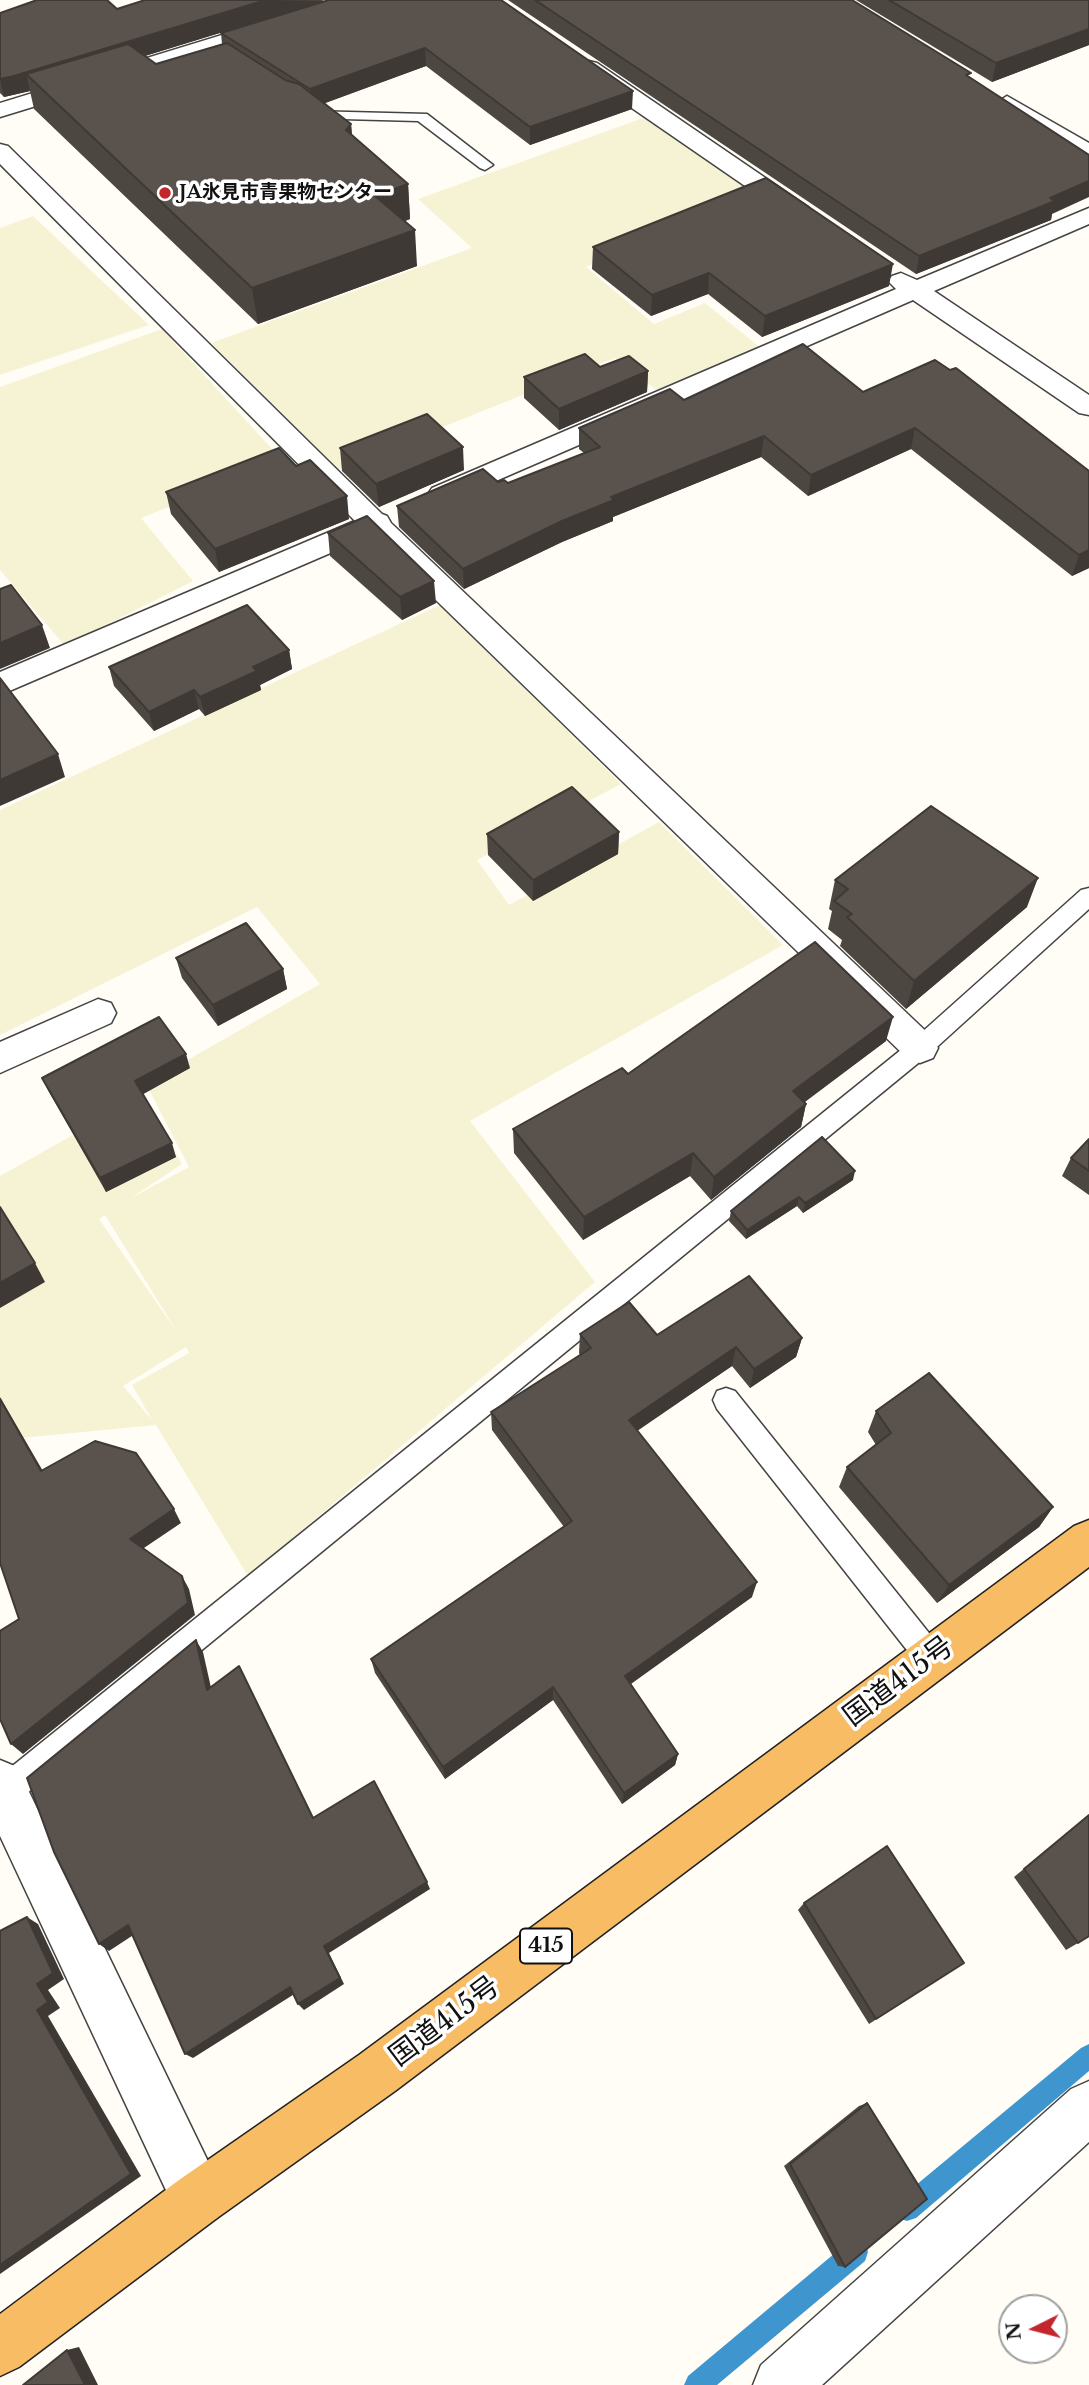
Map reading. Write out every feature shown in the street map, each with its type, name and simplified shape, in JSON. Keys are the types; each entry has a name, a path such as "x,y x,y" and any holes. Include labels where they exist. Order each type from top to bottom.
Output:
{"highway":[{"name":"国道415号","path":"0,2348 198,2199 388,2064 1089,1541"}],"street":[{"path":"0,110 358,0"},
{"path":"570,55 824,228"},
{"path":"986,90 1089,153"},
{"path":"0,151 395,514 920,1048"},
{"path":"0,684 1089,215"},
{"path":"882,268 1089,407"},
{"path":"0,1058 98,1013"},
{"path":"2,1788 198,2199"},
{"path":"781,2385 1089,2107"}],"lane":[{"path":"207,46 225,62"},
{"path":"134,69 152,84"},
{"path":"296,110 315,117 422,117 485,165"},
{"path":"2,1788 920,1048 1089,895"},
{"path":"726,1400 931,1658"}],"shaded area":[{"path":"646,117 760,196 586,267 654,324 705,303 761,348 658,391 615,358 338,469 211,343 472,248 418,199"},
{"path":"33,216 149,325 0,375 0,228"},
{"path":"162,329 284,462 141,518 193,581 65,646 0,570 0,387"},
{"path":"440,605 621,784 477,860 509,905 659,822 783,945 470,1121 595,1282 248,1576 156,1425 0,1440 0,1176 144,1095 182,1164 131,1198 189,1167 146,1084 320,984 257,907 0,1035 0,810","holes":["105,1215 174,1327 174,1328 99,1219","186,1347 189,1353 132,1385 152,1420 123,1386"]}],"building":[{"path":"37,0 107,0 117,9 145,0 266,0 0,79 0,13"},
{"path":"329,0 501,0 633,91 530,127 425,48 310,89 221,33"},
{"path":"535,0 852,0 971,73 966,75 1089,155 1089,181 1050,198 1055,201 919,256"},
{"path":"889,0 1089,0 1089,29 996,63"},
{"path":"227,43 285,80 299,84 351,124 346,130 408,184 375,196 415,230 252,288 26,74 128,44 156,64"},
{"path":"766,178 893,264 765,316 709,273 652,295 593,247"},
{"path":"803,344 863,392 935,360 950,370 956,368 1089,471 1089,550 1079,555 915,428 811,475 764,436 611,497 614,500 562,521 463,569 397,506 483,469 498,482 504,480 508,483 600,447 579,428 670,389 684,400"},
{"path":"585,354 600,367 629,356 648,371 559,409 524,377"},
{"path":"427,414 463,447 376,484 340,448"},
{"path":"279,448 296,466 310,460 347,496 215,549 166,492"},
{"path":"367,516 434,581 400,597 328,533"},
{"path":"11,585 42,625 0,643 0,589"},
{"path":"247,605 289,650 253,667 257,671 200,697 194,690 149,712 109,667"},
{"path":"0,678 58,754 0,780"},
{"path":"572,787 619,832 533,880 487,834"},
{"path":"931,806 1038,878 914,981 847,917 852,914 834,901 848,889 835,880"},
{"path":"246,923 283,969 213,1005 176,958"},
{"path":"815,942 893,1017 793,1091 806,1104 714,1177 693,1153 584,1217 513,1129 622,1068 628,1074"},
{"path":"159,1017 186,1054 135,1081 172,1143 100,1178 42,1078"},
{"path":"822,1137 855,1171 805,1203 799,1197 747,1230 731,1211"},
{"path":"1089,1139 1089,1171 1071,1158"},
{"path":"0,1207 35,1263 0,1283"},
{"path":"749,1276 802,1338 754,1369 736,1347 629,1420 757,1582 625,1676 678,1754 624,1793 553,1687 443,1767 371,1659 572,1521 491,1412 591,1348 580,1334 629,1302 657,1335"},
{"path":"929,1373 1053,1507 949,1585 847,1467 891,1433 876,1411"},
{"path":"0,1399 41,1471 95,1441 136,1453 174,1509 130,1539 182,1576 188,1603 11,1744 0,1719 0,1631 19,1619 0,1563"},
{"path":"196,1640 207,1690 239,1666 313,1818 374,1781 427,1882 324,1946 340,1978 298,2004 290,1987 185,2054 128,1925 99,1944 54,1852 27,1778"},
{"path":"1089,1815 1089,1936 1078,1943 1024,1869"},
{"path":"887,1846 964,1963 876,2019 804,1903"},
{"path":"27,1917 53,1973 37,1984 48,2002 37,2010 131,2174 0,2265 0,1931"},
{"path":"867,2103 927,2199 845,2267 790,2164"},
{"path":"67,2350 85,2385 23,2385"}],"waterway":[{"path":"907,2209 1089,2056"},
{"path":"697,2385 856,2252"}],"place":[{"name":"JA氷見市青果物センター","path":"165,193"}]}
